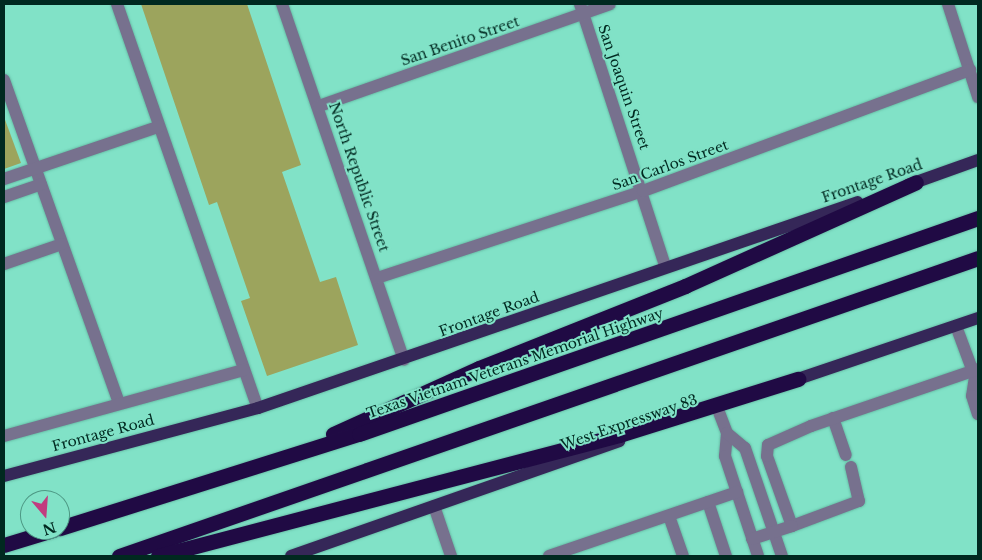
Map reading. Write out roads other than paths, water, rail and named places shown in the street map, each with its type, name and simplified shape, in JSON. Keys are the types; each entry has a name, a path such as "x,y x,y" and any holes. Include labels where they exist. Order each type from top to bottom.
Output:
{"highway":[{"path":"269,462 479,368 685,286 916,182"},
{"name":"Texas Vietnam Veterans Memorial Highway","path":"70,525 269,462 978,218"},
{"path":"119,556 978,258"},
{"path":"158,556 619,435 798,379"},
{"path":"4,545 20,540"}],"main road":[{"name":"Frontage Road","path":"4,476 258,408 404,360 665,266 978,160"},
{"name":"West Expressway 83","path":"291,556 978,318"}],"street":[{"path":"117,4 158,127 258,408"},
{"name":"North Republic Street","path":"282,4 319,106 404,360"},
{"name":"San Benito Street","path":"319,106 581,8 610,4"},
{"path":"948,4 978,97"},
{"name":"San Joaquin Street","path":"581,8 643,192 665,266"},
{"name":"San Carlos Street","path":"377,278 643,192 970,70"},
{"path":"4,80 119,403"},
{"path":"4,179 158,127"},
{"path":"4,197 41,184"},
{"path":"4,264 62,244"},
{"path":"956,326 976,375 972,396 978,414"},
{"path":"4,436 244,370"},
{"path":"792,526 767,456 768,445 833,418 976,375"},
{"path":"717,407 727,433 725,456 758,556"},
{"path":"752,539 859,501 849,461 833,418"},
{"path":"727,433 745,448 782,556"},
{"path":"549,556 737,492"},
{"path":"708,502 726,556"},
{"path":"434,506 451,556"},
{"path":"669,516 683,556"}]}
